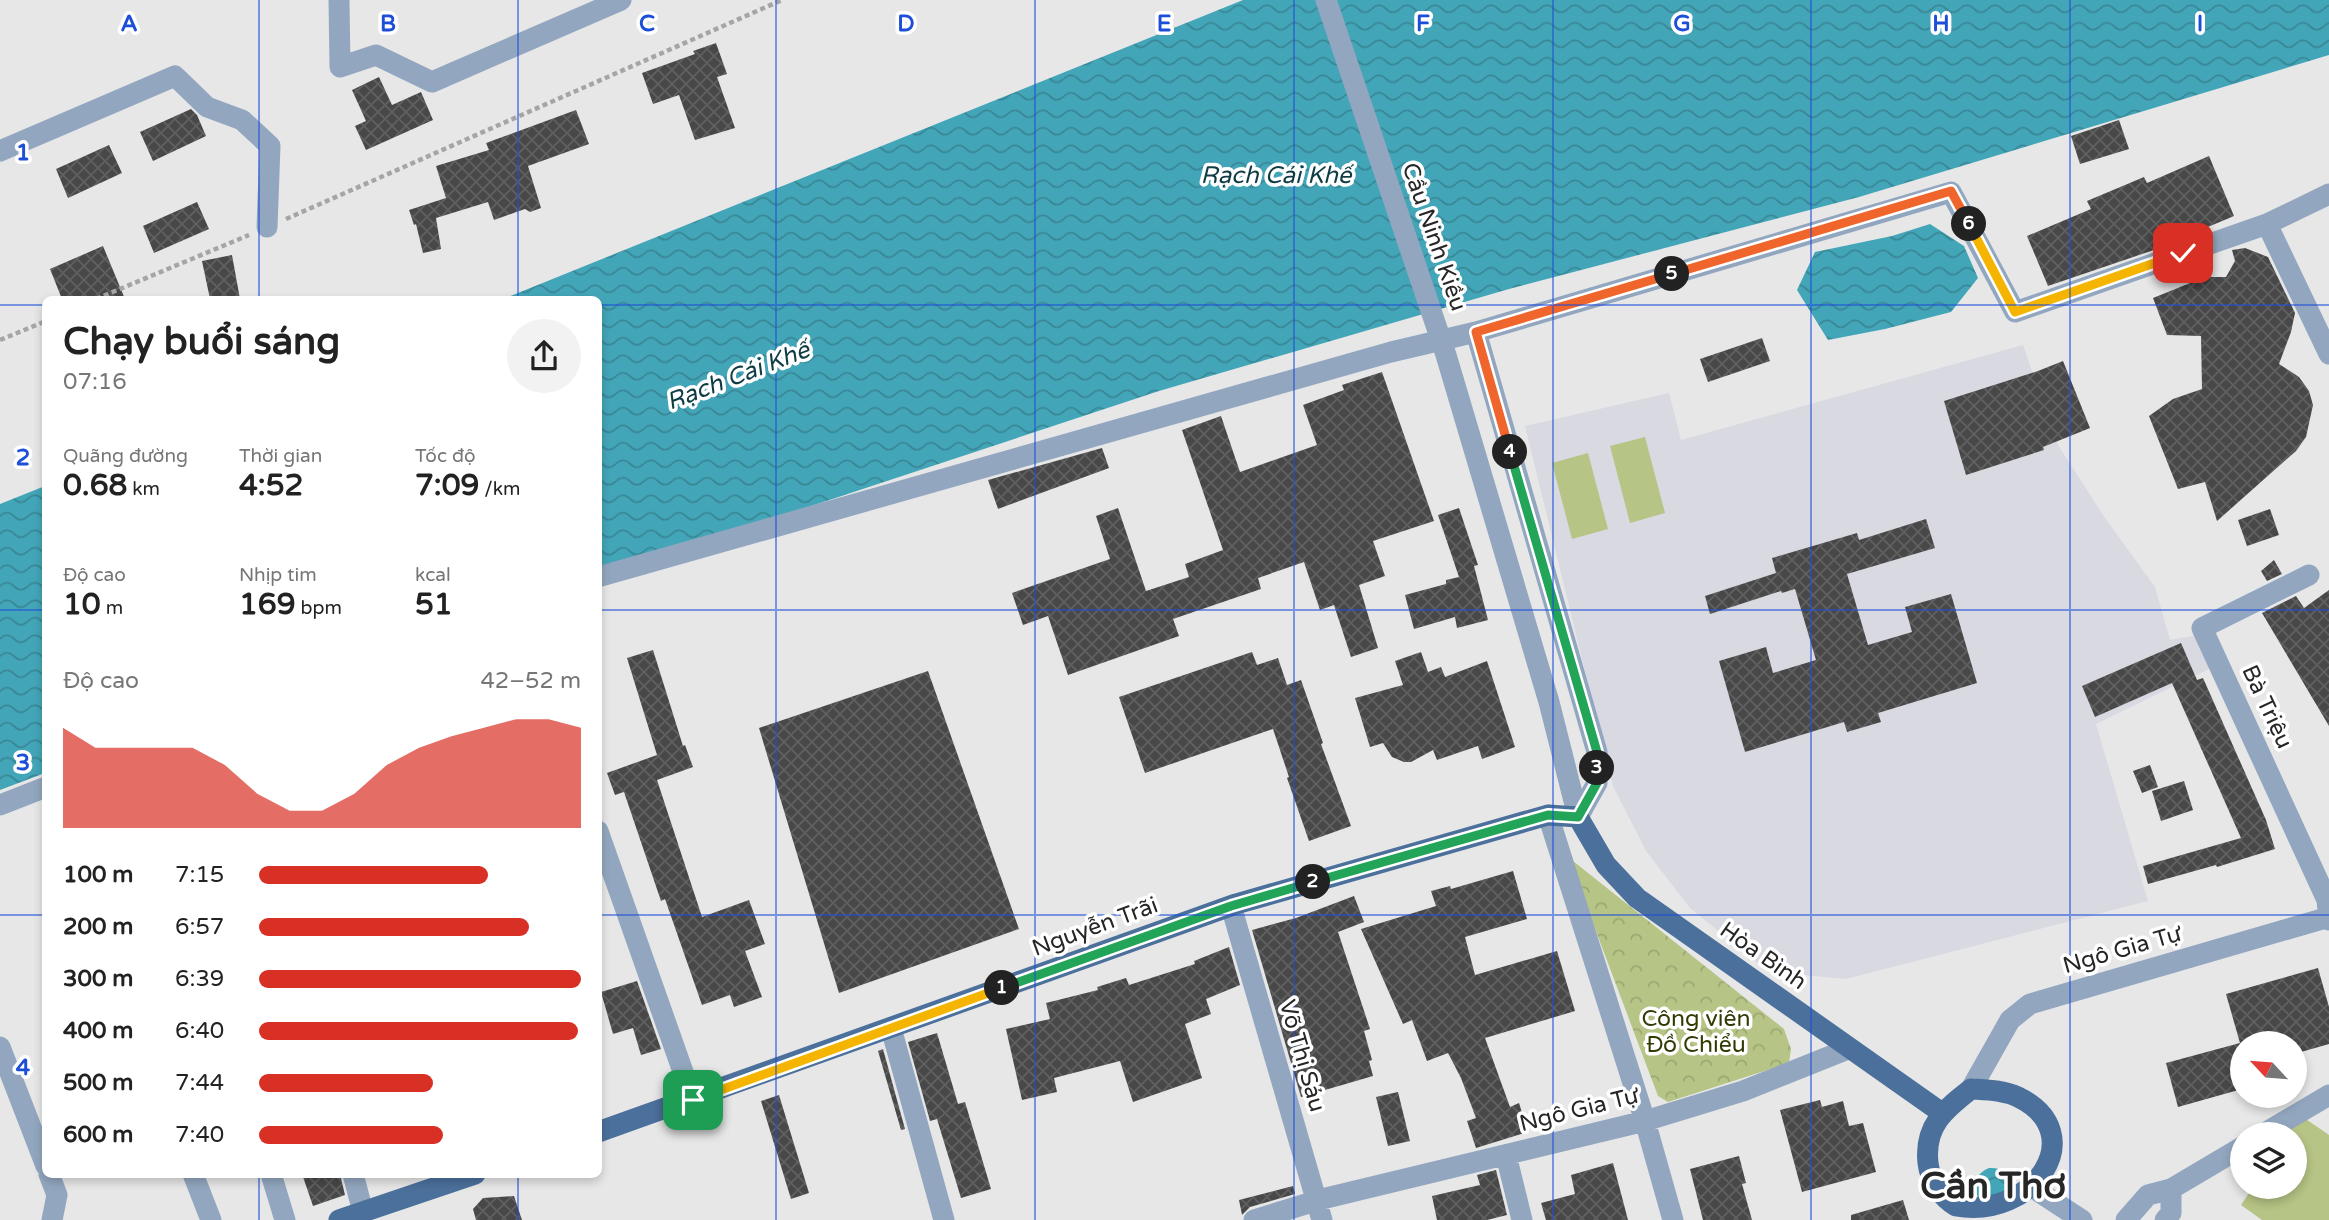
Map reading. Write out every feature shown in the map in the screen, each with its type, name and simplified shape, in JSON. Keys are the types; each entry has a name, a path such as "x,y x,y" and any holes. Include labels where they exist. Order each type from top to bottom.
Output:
{"main road":[{"name":"Nguyễn Trãi","path":"602,1131 1231,906 1548,815 1578,817"},
{"name":"Hòa Bình","path":"1578,817 1606,864 1637,898 1942,1113"},
{"path":"1971,1089 1999,1091 2019,1098 2036,1111 2048,1129 2053,1151 2050,1172 2030,1203 2007,1214 1968,1216 1950,1203 1937,1188 1929,1170 1927,1150 1931,1130 1942,1113 1971,1089"},
{"path":"339,1220 463,1178"}],"street":[{"path":"339,0 340,67 376,55 432,82 621,0"},
{"name":"Cầu Ninh Kiều","path":"1326,0 1446,355 1549,702 1578,817"},
{"path":"0,151 175,76 206,107 242,120 270,146 267,227"},
{"path":"602,576 1377,355 1476,332 1951,191 2015,312 2267,224 2329,194"},
{"path":"2267,224 2327,346"},
{"path":"1476,332 1597,752 1597,783 1578,817"},
{"name":"Bà Triệu","path":"2309,575 2202,628 2327,900 2328,918"},
{"path":"0,804 42,788"},
{"path":"1548,815 1645,1121 1673,1220"},
{"path":"602,842 693,1100"},
{"name":"Võ Thị Sáu","path":"1231,906 1319,1210"},
{"name":"Ngô Gia Tự","path":"1971,1089 2010,1020 2031,1004 2328,918"},
{"path":"891,1028 938,1218"},
{"path":"0,1047 42,1156"},
{"name":"Ngô Gia Tự","path":"1254,1220 1319,1210 1506,1155 1645,1121 1743,1091 1848,1049"},
{"path":"2283,1122 2329,1095"},
{"path":"2126,1220 2148,1195 2171,1189 2230,1154"},
{"path":"1506,1155 1522,1220"},
{"path":"51,1178 57,1195 52,1220"},
{"path":"195,1178 211,1220"},
{"path":"272,1178 285,1220"},
{"path":"354,1178 363,1212"},
{"path":"2165,1220 2171,1213 2171,1189"},
{"path":"2030,1203 2082,1220"}],"path":[{"path":"103,296 267,227 782,0"},
{"path":"0,340 42,323"}],"shaded area":[{"path":"2023,345 2058,445 2105,518 2155,587 2170,640 2197,635 2211,668 2096,724 2148,901 1846,979 1769,972 1690,908 1646,851 1613,786 1525,426 1669,393 1681,440"}],"green space":[{"path":"1645,437 1665,513 1630,523 1610,446"},
{"path":"1588,453 1608,529 1572,539 1552,463"},
{"name":"Công viên Đồ Chiểu","path":"1568,857 1784,1029 1791,1049 1789,1063 1668,1102 1658,1096"},
{"path":"2300,1115 2329,1135 2329,1220 2262,1220 2241,1205 2245,1199 2307,1199 2307,1122 2295,1122"}],"water":[{"name":"Rạch Cái Khế","path":"1243,0 2329,0 2329,55 1859,197 1509,289 1159,391 772,519 602,571 602,296 510,296"},
{"path":"1930,224 1964,246 1978,278 1951,312 1828,340 1797,290 1815,252 1892,236"},
{"path":"42,487 42,774 0,790 0,504"},
{"path":"1989,1168 2008,1175 2010,1195 1978,1197 1976,1180"}],"building":[{"path":"716,43 727,74 717,77 735,128 695,140 679,95 653,104 642,73 695,54 693,51"},
{"path":"379,77 392,105 421,92 433,120 366,150 355,126 366,121 352,90"},
{"path":"191,109 197,115 206,136 153,161 140,132"},
{"path":"576,110 589,144 528,166 541,208 530,212 525,209 494,220 488,202 436,218 441,249 423,253 416,224 414,225 409,210 446,198 436,166 489,150 486,143"},
{"path":"2119,120 2129,149 2080,164 2071,136"},
{"path":"109,145 122,173 68,198 56,169"},
{"path":"2209,156 2234,216 2151,251 2048,286 2027,236 2091,209 2087,201 2144,177 2147,183"},
{"path":"197,202 209,229 154,253 143,226"},
{"path":"103,246 124,296 61,296 50,269"},
{"path":"2245,248 2268,257 2295,313 2279,364 2299,377 2309,391 2313,405 2306,437 2296,451 2217,521 2205,482 2178,489 2149,416 2173,399 2202,389 2201,336 2167,335 2153,298 2205,277 2226,277 2235,261 2232,250"},
{"path":"232,255 239,296 209,296 202,261"},
{"path":"1762,338 1770,361 1708,382 1700,359"},
{"path":"2063,361 2090,428 2043,447 2044,450 1966,475 1944,401"},
{"path":"1382,372 1434,521 1373,541 1385,576 1359,585 1378,648 1351,657 1334,605 1320,610 1304,562 1258,578 1261,589 1173,619 1179,636 1068,675 1048,616 1023,625 1012,593 1110,559 1096,516 1118,508 1146,591 1189,577 1185,564 1223,550 1182,430 1221,416 1240,472 1317,445 1303,405 1344,390 1342,385"},
{"path":"1102,448 1109,468 998,509 988,480"},
{"path":"1459,508 1478,565 1474,566 1488,620 1457,628 1455,617 1414,629 1405,595 1446,584 1446,580 1459,577 1438,515"},
{"path":"2270,509 2279,535 2247,546 2238,520"},
{"path":"1926,519 1935,548 1847,574 1868,645 1912,632 1905,607 1951,594 1977,683 1878,713 1881,722 1847,732 1844,722 1745,752 1719,661 1766,647 1773,673 1816,660 1795,589 1710,614 1705,596 1776,573 1772,558 1857,533 1859,540"},
{"path":"2274,560 2282,574 2267,581 2261,571"},
{"path":"2329,590 2329,726 2262,613 2296,596 2304,608"},
{"path":"2181,643 2197,680 2203,678 2266,820 2275,849 2148,884 2143,866 2241,838 2172,683 2095,717 2082,686"},
{"path":"653,650 683,746 685,745 693,767 657,780 702,917 749,900 765,944 745,951 762,997 734,1007 730,995 702,1005 665,899 661,901 624,792 615,795 607,773 657,755 627,658"},
{"path":"1252,652 1257,665 1278,658 1287,685 1301,680 1351,826 1309,841 1273,729 1145,773 1119,697"},
{"path":"1421,652 1428,672 1441,667 1445,677 1487,661 1515,747 1482,759 1478,746 1437,760 1433,750 1411,762 1404,762 1392,757 1383,743 1370,747 1355,698 1403,685 1395,661"},
{"path":"928,671 1019,929 839,993 759,728"},
{"path":"2150,765 2158,787 2142,793 2133,771"},
{"path":"2184,781 2193,810 2161,821 2152,791"},
{"path":"1513,871 1527,919 1465,937 1475,975 1557,951 1575,1011 1485,1038 1510,1107 1519,1103 1528,1132 1476,1148 1467,1121 1476,1118 1448,1053 1427,1061 1412,1020 1403,1024 1361,929 1436,906 1431,891 1450,886 1451,889"},
{"path":"1354,896 1364,922 1338,932 1370,1029 1364,1031 1372,1060 1369,1061 1373,1076 1301,1097 1252,930 1296,918"},
{"path":"1229,947 1240,985 1206,999 1211,1014 1185,1024 1202,1078 1133,1102 1120,1061 1054,1078 1057,1092 1022,1100 1006,1029 1050,1019 1046,1003 1098,990 1097,987 1126,978 1129,985 1195,964 1194,961"},
{"path":"2318,968 2329,1007 2329,1044 2307,1050 2307,1031 2237,1031 2226,994"},
{"path":"637,981 661,1049 641,1055 633,1028 613,1034 602,992"},
{"path":"937,1033 958,1104 965,1102 991,1189 961,1198 937,1119 930,1121 908,1042"},
{"path":"2230,1046 2230,1092 2178,1107 2166,1063"},
{"path":"883,1049 905,1129 901,1130 878,1051"},
{"path":"1398,1092 1410,1141 1388,1146 1376,1097"},
{"path":"779,1095 809,1193 791,1199 761,1101"},
{"path":"1820,1100 1822,1107 1843,1101 1849,1126 1863,1123 1876,1172 1802,1192 1780,1110"},
{"path":"1739,1156 1746,1183 1742,1184 1752,1220 1703,1220 1690,1169"},
{"path":"1613,1163 1628,1220 1546,1220 1541,1203 1575,1194 1571,1175"},
{"path":"1496,1170 1507,1215 1487,1220 1437,1220 1432,1196 1480,1185 1477,1175"},
{"path":"303,1178 341,1178 345,1195 313,1206"},
{"path":"1293,1186 1295,1194 1250,1207 1242,1215 1239,1200"},
{"path":"514,1196 522,1220 476,1220 473,1209 483,1198"},
{"path":"1903,1200 1909,1220 1851,1220 1851,1215"}],"district":[{"name":"Cần Thơ","path":"1993,1186"}],"route":[{"path":"693,1100 1236,904 1548,815 1578,817 1597,783 1597,752 1476,332 1951,191 2015,312 2183,253"}]}
